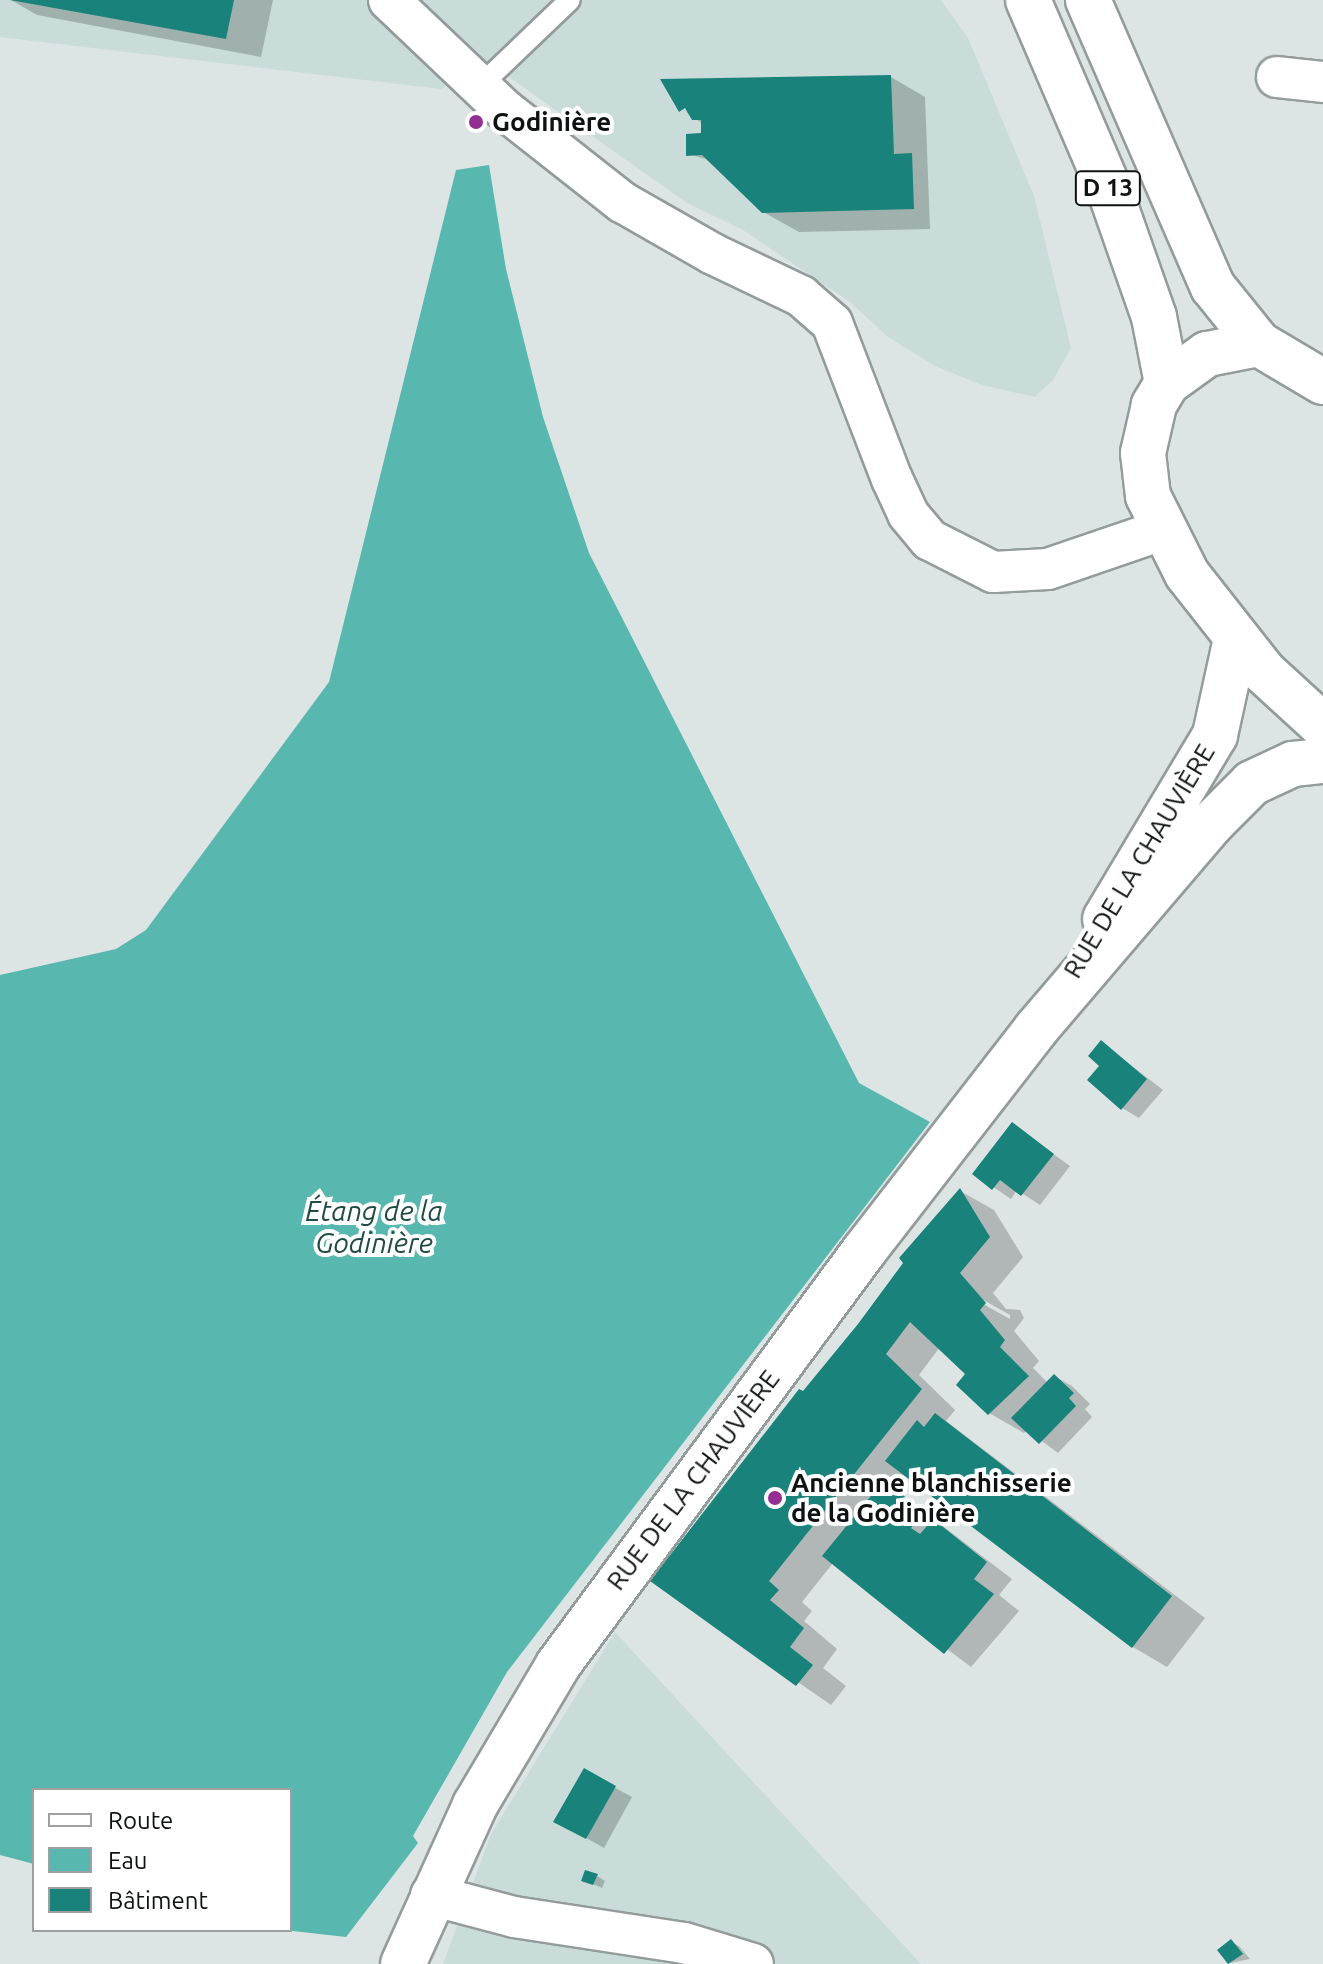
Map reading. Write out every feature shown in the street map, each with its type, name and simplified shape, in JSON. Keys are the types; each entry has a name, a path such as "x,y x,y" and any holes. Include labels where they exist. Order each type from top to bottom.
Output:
{"main road":[{"name":"D 13","path":"1028,0 1111,194 1154,317 1167,383"},
{"name":"D 13","path":"1088,0 1213,287 1259,344"},
{"path":"1323,382 1259,344 1207,354 1167,383 1154,405 1143,453 1148,496 1162,530 1236,639 1323,726"},
{"name":"RUE DE LA CHAUVIÈRE","path":"1036,1029 1215,735 1236,639"},
{"name":"RUE DE LA CHAUVIÈRE","path":"403,1964 431,1895 482,1792 558,1665 628,1564 1036,1029 1252,783 1293,764 1323,761"}],"street":[{"path":"389,0 480,86 622,202 713,254 801,296 832,323 908,514 939,546 993,572 1048,569 1162,530"},
{"path":"1277,77 1323,82"},
{"path":"431,1895 514,1917 684,1943 753,1964"}],"lane":[{"path":"480,86 559,4"}],"shaded area":[{"path":"0,0 941,0 968,38 1034,196 1071,348 1053,380 1035,397 982,385 935,366 888,337 850,302 743,230 687,203 486,61 441,89 0,37"},
{"path":"615,1632 921,1964 443,1964 491,1834"}],"water":[{"name":"Étang de la Godinière","path":"489,165 506,269 543,417 589,553 859,1083 930,1122 507,1672 413,1836 418,1843 346,1937 292,1931 292,1788 32,1788 32,1863 0,1855 0,975 116,949 146,930 329,682 456,170"}],"building":[{"path":"10,0 234,0 226,39"},
{"path":"891,75 894,154 912,153 914,209 762,213 702,155 686,156 686,134 701,133 701,120 692,120 685,108 679,112 660,79"},
{"path":"1101,1040 1147,1079 1121,1110 1087,1080 1099,1066 1088,1056"},
{"path":"1012,1122 1054,1154 1021,1196 1000,1180 992,1190 972,1174"},
{"name":"Ancienne blanchisserie de la Godinière","path":"960,1188 990,1237 960,1273 986,1303 980,1310 1005,1340 1000,1347 1029,1376 988,1415 956,1385 965,1374 910,1322 886,1354 922,1389 769,1581 779,1590 770,1600 804,1628 790,1647 813,1665 796,1686 650,1581 799,1389 803,1391 858,1324 903,1263 899,1258"},
{"path":"1054,1374 1074,1393 1069,1398 1076,1406 1039,1444 1011,1418"},
{"path":"935,1413 1172,1596 1132,1648 885,1461 917,1420 924,1427"},
{"path":"884,1480 924,1512 911,1528 920,1534 933,1519 987,1562 974,1579 994,1594 944,1654 822,1556"},
{"path":"584,1768 616,1786 586,1839 553,1822"},
{"path":"585,1870 598,1874 593,1885 581,1881"},
{"path":"1231,1939 1243,1954 1228,1964 1217,1950"}],"place":[{"name":"Godinière","path":"476,122"},
{"name":"Ancienne blanchisserie de la Godinière","path":"775,1498"}]}
